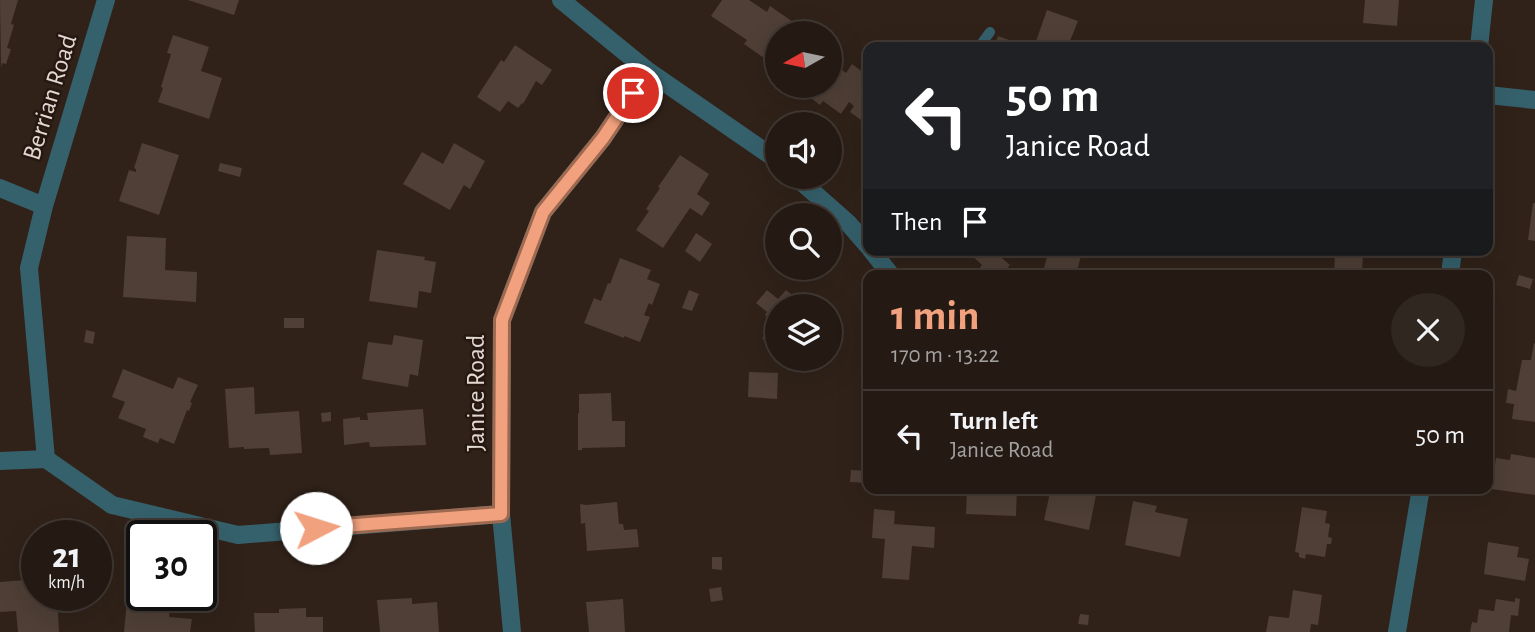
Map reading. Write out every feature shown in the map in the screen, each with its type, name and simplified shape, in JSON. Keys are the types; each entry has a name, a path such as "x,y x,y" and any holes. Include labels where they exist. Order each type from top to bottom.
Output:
{"street":[{"name":"Berrian Road","path":"46,459 29,268 44,206 106,0"},
{"path":"561,0 648,71 765,152"},
{"path":"1480,42 1484,0"},
{"name":"Janice Road","path":"512,632 501,514 502,320 543,212 603,138 648,71"},
{"path":"1493,95 1535,100"},
{"path":"0,188 44,206"},
{"path":"810,189 863,238"},
{"path":"0,461 46,459 112,505 238,534 501,514"},
{"path":"1397,632 1420,494"}],"lane":[{"path":"983,42 990,32"}],"building":[{"path":"0,0 18,0 7,48 11,49 6,64 2,63 1,68"},
{"path":"188,0 239,0 234,15"},
{"path":"722,0 749,0 767,12 770,6 792,21 765,21 765,59 744,44 747,40 711,16"},
{"path":"1365,0 1399,0 1397,26 1363,23"},
{"path":"1047,10 1078,21 1070,41 1073,42 1036,42"},
{"path":"173,35 209,47 201,71 222,78 209,119 158,102 171,54 167,53"},
{"path":"998,36 1014,42 996,42"},
{"path":"515,45 552,70 542,85 536,81 523,104 518,108 508,101 500,112 477,97 501,60 504,62"},
{"path":"852,64 863,72 863,121 850,112 854,106 849,102 842,112 823,101 820,105 811,98 842,98 842,70 846,73"},
{"path":"142,143 179,155 159,215 119,201 129,170 136,172 134,168"},
{"path":"454,143 485,161 470,189 464,185 450,210 403,184 422,152 443,164"},
{"path":"680,155 709,174 697,194 710,203 702,216 690,208 663,248 636,230 649,211 646,209 660,188 658,187"},
{"path":"220,163 242,168 240,177 218,171"},
{"path":"1535,203 1535,241 1528,240"},
{"path":"696,233 712,244 700,262 685,251"},
{"path":"127,236 166,238 165,270 197,272 196,302 123,297"},
{"path":"377,250 425,257 424,260 436,262 431,293 419,291 417,308 369,301"},
{"path":"972,256 1000,256 1010,265 1006,270 978,270 982,265"},
{"path":"1047,256 1081,256 1077,270 1043,270"},
{"path":"1335,256 1363,257 1362,270 1334,270"},
{"path":"620,258 651,270 647,279 660,284 652,305 649,303 644,315 650,317 640,342 584,323 594,298 601,301"},
{"path":"1519,275 1533,279 1530,289 1516,285"},
{"path":"689,290 699,294 692,311 682,308"},
{"path":"767,290 772,294 765,294 765,310 756,303"},
{"path":"284,318 304,318 304,328 284,328"},
{"path":"86,330 95,332 93,344 84,342"},
{"path":"394,335 423,340 418,376 410,374 408,387 362,379 368,342 392,345"},
{"path":"1534,343 1535,422 1512,419 1514,404 1506,403 1508,389 1516,391 1522,360 1531,360"},
{"path":"123,369 173,389 178,377 198,385 174,444 160,438 158,443 143,437 146,429 118,418 125,402 112,397"},
{"path":"749,372 778,373 777,399 748,397"},
{"path":"254,387 255,414 299,411 302,453 270,455 269,448 229,448 225,389"},
{"path":"611,393 612,421 625,421 625,447 578,450 579,394"},
{"path":"423,409 426,445 370,447 369,442 344,445 343,419 360,417 360,420 368,420 367,413"},
{"path":"331,412 331,421 322,422 321,413"},
{"path":"1511,454 1535,458 1535,495 1493,489 1496,458 1510,460"},
{"path":"851,470 863,471 863,483 850,482"},
{"path":"967,494 1017,494 1016,516 966,514"},
{"path":"1050,494 1096,495 1089,530 1044,520"},
{"path":"1133,501 1157,506 1155,512 1188,519 1180,557 1125,545"},
{"path":"617,502 619,524 623,524 624,530 637,529 639,547 587,551 585,523 581,524 580,504"},
{"path":"1302,507 1327,511 1325,523 1330,524 1328,537 1332,538 1331,544 1327,544 1325,557 1306,554 1305,559 1295,552"},
{"path":"874,509 895,511 894,524 935,527 934,548 912,546 909,580 882,578 885,539 872,538"},
{"path":"1488,542 1519,547 1517,557 1529,559 1525,581 1484,574"},
{"path":"712,557 722,557 722,570 712,569"},
{"path":"21,580 21,611 58,611 59,632 18,632 16,611 0,612 0,582"},
{"path":"721,587 723,600 711,602 709,589"},
{"path":"1293,590 1322,595 1318,625 1311,624 1310,632 1266,632 1269,616 1289,618"},
{"path":"412,598 412,604 437,602 439,632 380,632 377,600"},
{"path":"1515,598 1520,599 1518,616 1511,615 1509,632 1470,632 1472,622 1477,623 1479,609 1494,611 1496,599 1515,602"},
{"path":"623,599 625,632 589,632 586,602"},
{"path":"306,608 306,617 323,617 323,632 255,632 254,613 279,613 279,609"},
{"path":"126,611 169,611 169,617 192,619 190,632 124,632"},
{"path":"1080,614 1089,615 1088,625 1078,624"}],"route":[{"path":"316,528 501,514 502,320 543,212 603,138 633,93"}]}
